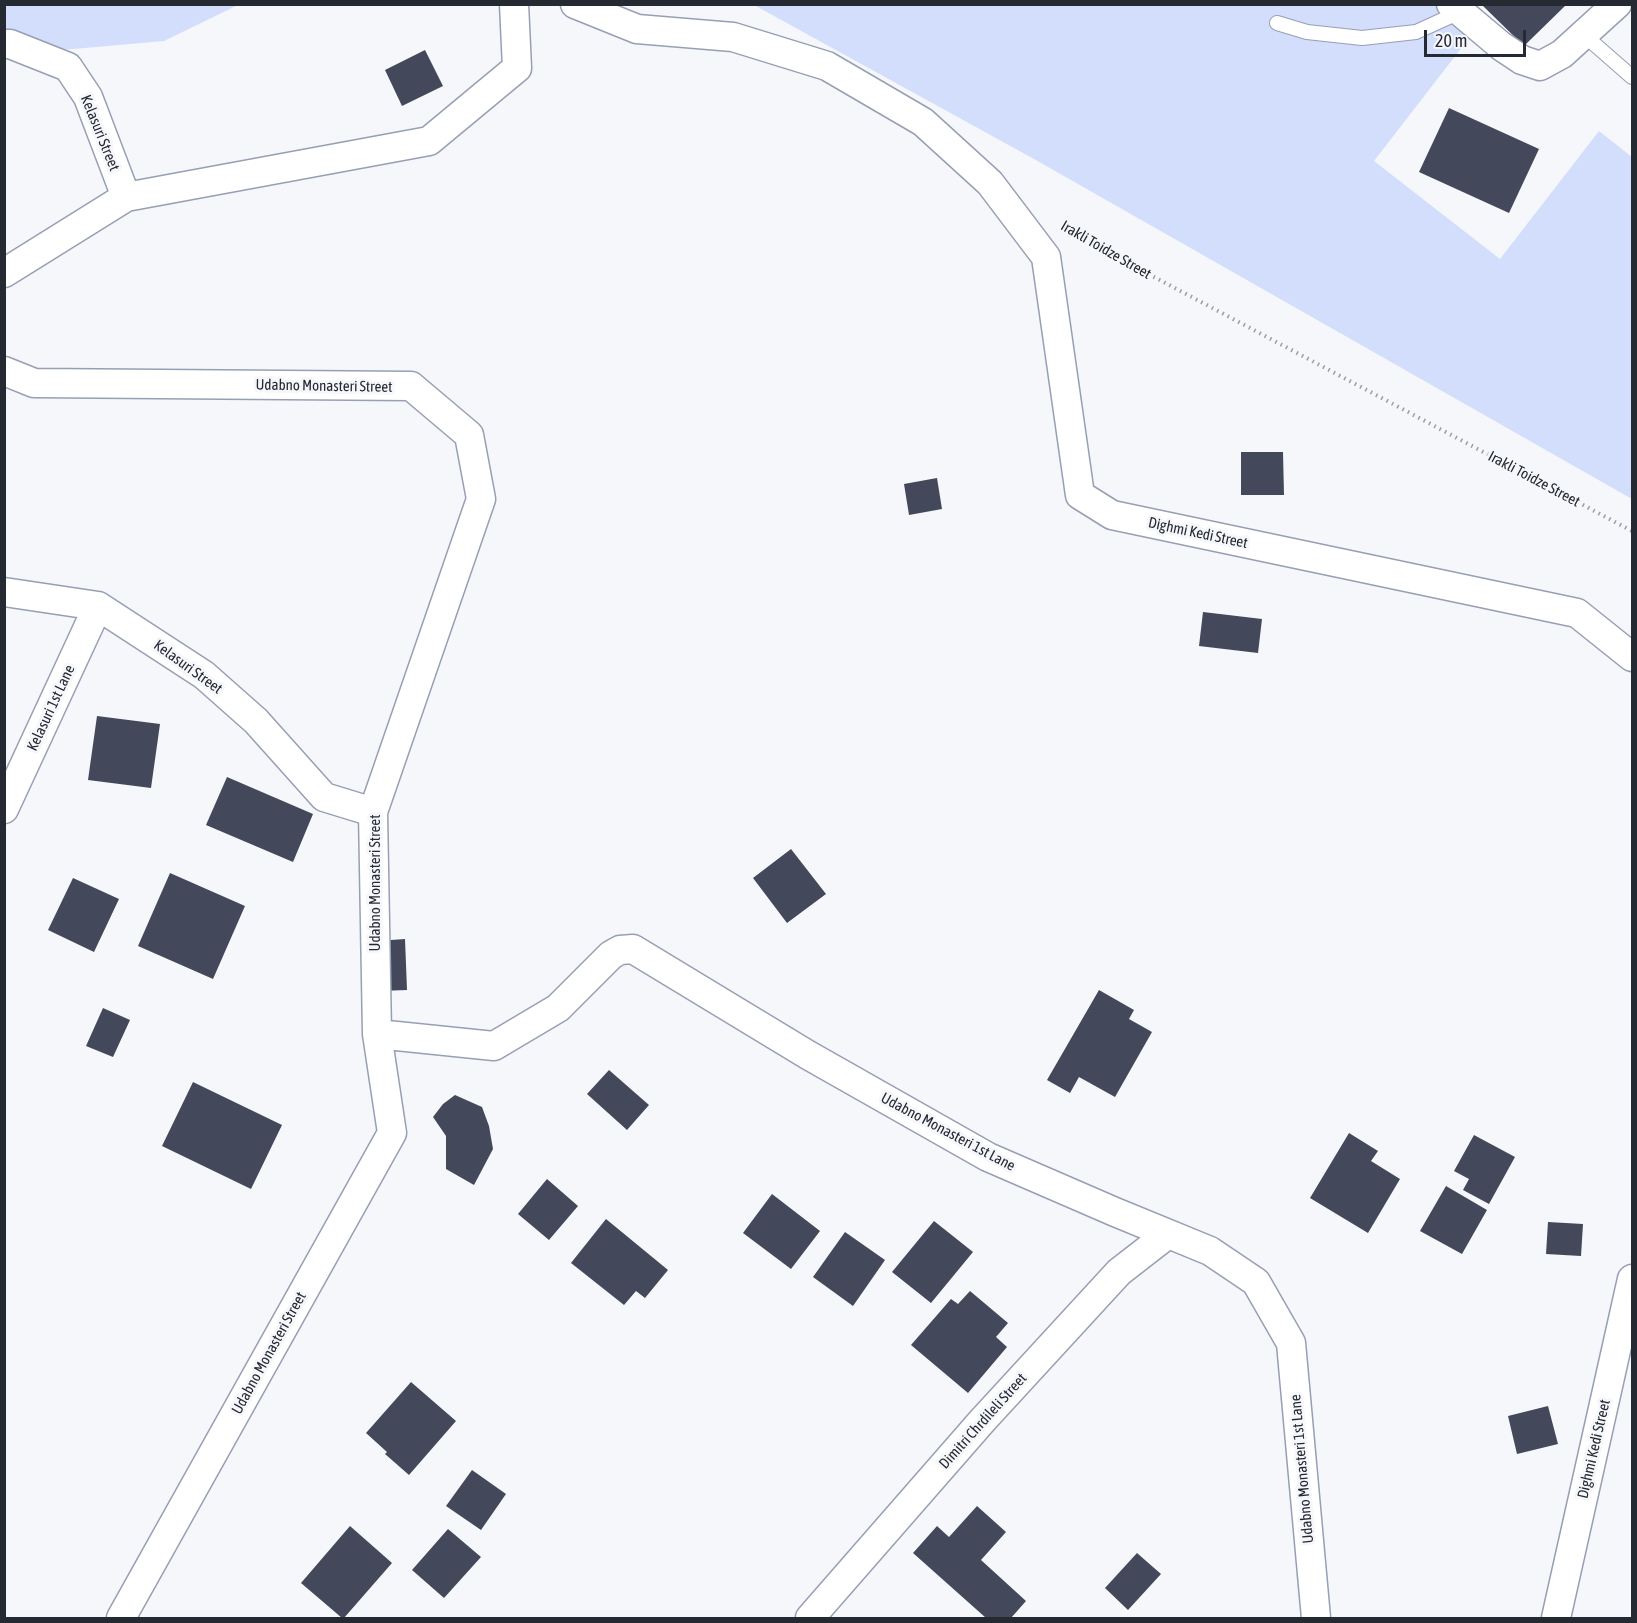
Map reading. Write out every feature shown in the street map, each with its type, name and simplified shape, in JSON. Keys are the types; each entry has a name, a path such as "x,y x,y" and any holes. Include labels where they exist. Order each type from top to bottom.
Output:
{"street":[{"path":"4,273 126,197 429,141 517,68 514,4"},
{"name":"Dighmi Kedi Street","path":"575,4 637,29 733,37 827,66 923,122 990,183 1046,257 1080,495 1112,515 1577,613 1632,657"},
{"path":"1456,8 1501,46 1522,60 1540,66 1562,54 1617,4"},
{"name":"Kelasuri Street","path":"4,44 10,44 68,67 88,97 126,197"},
{"name":"Udabno Monasteri Street","path":"4,371 34,383 411,386 468,435 481,499 373,812 377,1035 392,1133 121,1618"},
{"name":"Kelasuri Street","path":"4,592 98,606 204,675 256,721 324,797 373,812"},
{"name":"Kelasuri 1st Lane","path":"4,809 98,606"},
{"name":"Udabno Monasteri 1st Lane","path":"377,1035 494,1046 558,1008 611,955 620,950 633,949 808,1055 988,1157 1210,1251 1256,1282 1291,1343 1316,1618"},
{"name":"Dimitri Chrdileli Street","path":"810,1618 982,1421 1119,1272 1168,1234"},
{"name":"Dighmi Kedi Street","path":"1556,1618 1632,1279"}],"lane":[{"path":"1277,23 1307,32 1362,39 1416,32 1456,8"},
{"path":"1584,35 1632,77"}],"path":[{"name":"Irakli Toidze Street","path":"1062,225 1134,266 1632,531"}],"shaded area":[{"path":"5,5 238,5 164,41 5,55"},
{"path":"754,5 1436,5 1473,33 1374,161 1500,259 1599,131 1632,157 1632,499 1034,159"}],"building":[{"path":"1482,5 1566,5 1524,46"},
{"path":"425,50 443,86 402,106 385,70"},
{"path":"1449,108 1539,149 1509,213 1419,172"},
{"path":"1241,452 1283,452 1284,495 1241,495"},
{"path":"937,478 942,509 909,515 904,484"},
{"path":"1203,612 1262,619 1258,653 1199,646"},
{"path":"97,716 160,724 151,788 88,780"},
{"path":"227,777 313,814 293,862 206,825"},
{"path":"791,849 826,894 787,923 753,878"},
{"path":"170,873 245,906 213,979 138,946"},
{"path":"73,878 119,899 94,952 48,930"},
{"path":"405,939 407,990 379,991 377,941"},
{"path":"1099,990 1134,1010 1129,1019 1152,1032 1115,1097 1079,1077 1070,1093 1047,1080"},
{"path":"103,1008 130,1020 113,1057 86,1046"},
{"path":"609,1070 649,1105 627,1130 587,1094"},
{"path":"193,1082 282,1125 251,1189 162,1146"},
{"path":"455,1095 482,1107 489,1126 493,1149 474,1185 446,1169 446,1136 433,1117 443,1104"},
{"path":"1349,1133 1378,1151 1371,1161 1400,1179 1368,1233 1310,1198"},
{"path":"1474,1135 1515,1157 1489,1204 1463,1190 1469,1179 1454,1171"},
{"path":"547,1179 578,1206 549,1240 518,1214"},
{"path":"1446,1186 1487,1210 1462,1254 1420,1231"},
{"path":"772,1194 820,1231 791,1269 743,1233"},
{"path":"606,1219 668,1270 645,1298 636,1291 624,1305 571,1263"},
{"path":"934,1221 973,1252 931,1303 892,1272"},
{"path":"1548,1222 1583,1224 1581,1256 1546,1254"},
{"path":"845,1232 885,1260 853,1306 813,1277"},
{"path":"970,1291 1008,1323 996,1337 1007,1347 968,1393 911,1345 951,1299 958,1304"},
{"path":"411,1382 456,1421 409,1475 366,1433"},
{"path":"1548,1406 1558,1444 1517,1454 1508,1416"},
{"path":"472,1470 506,1494 481,1530 446,1506"},
{"path":"977,1506 1006,1532 981,1560 1026,1601 1011,1618 986,1618 913,1553 937,1526 949,1537"},
{"path":"350,1526 392,1563 342,1618 301,1583"},
{"path":"448,1529 481,1557 444,1598 412,1570"},
{"path":"1137,1553 1161,1574 1128,1610 1105,1588"}]}
